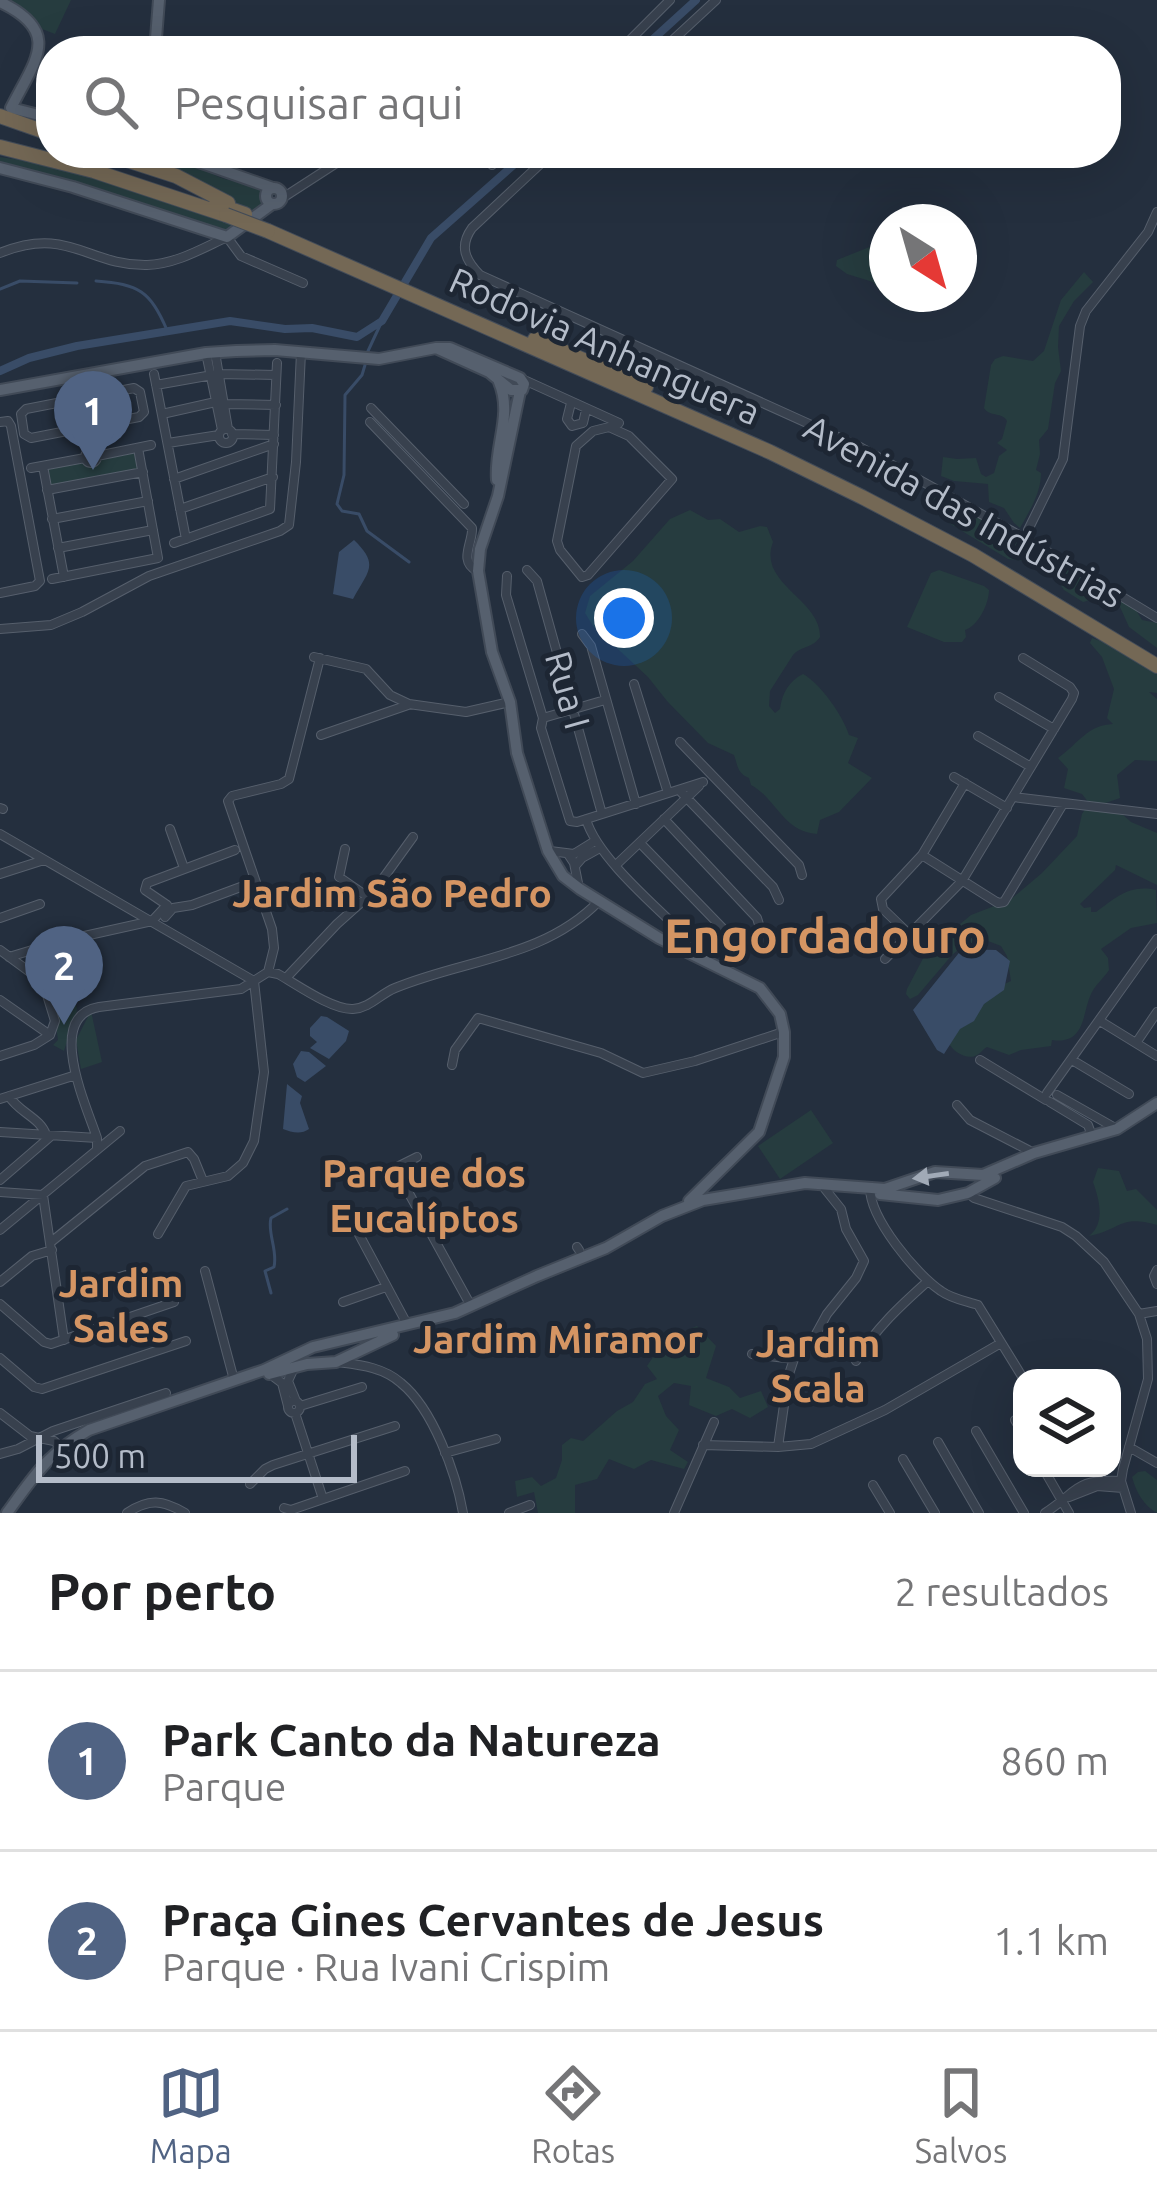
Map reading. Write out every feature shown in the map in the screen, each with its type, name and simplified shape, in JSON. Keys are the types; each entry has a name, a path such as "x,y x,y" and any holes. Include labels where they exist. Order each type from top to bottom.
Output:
{"highway":[{"path":"5,114 36,127"},
{"name":"Rodovia Anhanguera","path":"0,147 36,150"},
{"name":"Rodovia Anhanguera","path":"0,147 36,156"},
{"name":"Rodovia Anhanguera","path":"81,168 226,215 273,203 387,279 776,445 868,490 1022,573 1157,656"},
{"name":"Rodovia Anhanguera","path":"103,168 245,214 273,203"},
{"path":"152,168 188,181 245,214"},
{"name":"Rodovia Anhanguera","path":"422,294 879,505 992,566 1157,666"}],"main road":[{"path":"156,36 159,0"},
{"path":"0,2 31,21 37,36"},
{"path":"36,58 5,114 36,117"},
{"path":"0,168 227,237 273,203 255,181 217,168"},
{"path":"0,389 210,353 275,350 367,359 436,348 476,362 523,390 501,457"},
{"path":"63,1449 114,1426 268,1374 359,1353 387,1337 457,1318 592,1261 711,1189 766,1116 784,1058 780,1014 760,988 659,938 563,876 530,802 510,702 492,652 474,548 498,496 506,406 502,376"},
{"path":"895,1191 935,1172 983,1175 1034,1153 1117,1129 1157,1106"},
{"path":"10,1513 39,1474 89,1430 264,1370 313,1347 471,1306 684,1209 784,1190 895,1191 938,1200 968,1193 1028,1160 1123,1132 1157,1106"},
{"path":"711,1189 806,1183 870,1191"},
{"path":"350,1338 359,1353"},
{"path":"329,1344 317,1354 329,1362"}],"street":[{"path":"634,36 670,0"},
{"path":"678,36 716,0"},
{"path":"273,203 328,168"},
{"name":"Avenida das Indústrias","path":"536,168 464,238 464,254 480,275 860,447 1157,618"},
{"path":"1028,540 1031,521 1063,459 1080,326 1148,232 1157,212"},
{"path":"0,253 50,242 120,262 151,265 175,261 227,237 241,256 303,283"},
{"path":"0,629 52,625 149,576 289,525 302,352"},
{"path":"210,353 225,432"},
{"path":"174,543 270,509 277,363"},
{"path":"186,539 155,379 276,375"},
{"path":"75,376 90,455"},
{"path":"134,388 140,392 143,416 31,438 25,434 22,410 79,399 134,388"},
{"path":"523,390 551,393"},
{"path":"523,390 551,393 571,404 593,430"},
{"path":"162,415 219,404 275,405"},
{"path":"571,404 567,419 579,441 557,541 585,577 672,479 624,432 593,430 579,441"},
{"path":"370,408 375,423 460,505 474,530 474,548"},
{"path":"585,415 619,423"},
{"path":"572,426 580,425 585,415"},
{"path":"0,422 11,425 40,581 0,592"},
{"path":"168,443 225,432 274,440"},
{"path":"174,479 274,440"},
{"path":"31,468 151,445"},
{"path":"52,579 158,558 138,448"},
{"path":"43,466 64,577"},
{"path":"47,490 143,472"},
{"path":"180,509 272,477"},
{"path":"52,519 148,501"},
{"path":"58,548 153,530"},
{"name":"Rua I","path":"527,570 537,581 602,814"},
{"path":"507,576 506,595 567,817 573,823 668,794 683,794 773,886 779,900"},
{"path":"582,634 591,646 636,804"},
{"path":"97,1150 70,1057 75,1026 83,1012 241,989 268,972 274,948 272,929 228,801 289,778 317,657 366,669 390,695 409,704 466,712 510,702"},
{"path":"886,959 962,881 1074,693 1023,658"},
{"path":"634,683 668,794"},
{"path":"999,697 1054,729"},
{"path":"543,718 605,700"},
{"path":"321,735 409,704"},
{"path":"978,736 1031,766"},
{"path":"680,742 707,779 799,866 802,875"},
{"path":"954,777 1007,808"},
{"path":"617,864 683,794 707,779"},
{"path":"910,935 883,909 880,899 922,855 965,783"},
{"path":"1013,797 1154,814 1157,804"},
{"path":"922,855 998,903 1004,902 1063,804"},
{"path":"586,819 597,845 689,940 701,942"},
{"path":"664,819 757,918 761,931"},
{"path":"170,830 184,868"},
{"path":"0,834 254,981"},
{"path":"286,978 368,897 412,837"},
{"path":"640,843 734,941 738,953"},
{"path":"548,851 574,854 597,845"},
{"path":"574,868 597,845"},
{"path":"14,869 25,849"},
{"path":"345,849 339,877 368,897"},
{"path":"169,908 145,890 146,883 235,850"},
{"path":"568,854 580,890"},
{"path":"0,874 45,860"},
{"path":"4,954 155,923 169,908 246,885"},
{"path":"268,972 339,1007 356,1009 391,989 538,944 570,927 599,901"},
{"path":"0,918 40,904"},
{"path":"1050,1096 1157,940"},
{"path":"0,1056 34,1046 50,1035 55,1022 33,950"},
{"path":"4,954 43,981"},
{"path":"158,1234 186,1186 229,1176 243,1163 254,1141 264,1072 254,981"},
{"path":"0,1000 50,1035"},
{"path":"1136,1043 1157,1012"},
{"path":"452,1065 455,1050 480,1018 601,1053 643,1073 784,1032"},
{"path":"1100,1022 1157,1055"},
{"path":"980,1060 1034,1092 1117,1129"},
{"path":"1072,1060 1129,1094"},
{"path":"4,1097 76,1075"},
{"path":"4,1097 44,1126 49,1135"},
{"path":"957,1105 970,1120 1034,1153"},
{"path":"1076,1112 1092,1136"},
{"path":"0,1231 120,1131"},
{"path":"0,1132 97,1138"},
{"path":"0,1180 49,1135"},
{"path":"0,1282 52,1246 145,1166 188,1152 203,1181"},
{"path":"370,1180 417,1157"},
{"path":"395,1168 471,1306"},
{"path":"778,1448 794,1359 810,1345 865,1261 846,1229 841,1209 825,1189"},
{"path":"870,1191 872,1205 895,1243 946,1295 978,1305 1017,1369"},
{"path":"0,1192 43,1195"},
{"path":"968,1193 1076,1236 1104,1262 1139,1314 1153,1354 1122,1485 1131,1513"},
{"path":"43,1195 64,1340"},
{"path":"346,1212 408,1326"},
{"path":"1157,1270 1157,1284"},
{"path":"206,1271 234,1380"},
{"path":"58,1297 126,1275"},
{"path":"856,1361 869,1339 928,1281"},
{"path":"343,1302 386,1287"},
{"path":"0,1304 51,1344 174,1302"},
{"path":"1139,1314 1157,1311"},
{"path":"0,1358 42,1390 186,1341"},
{"path":"703,1445 778,1448 811,1444 936,1382 1001,1343"},
{"path":"359,1353 371,1367"},
{"path":"752,1354 794,1359"},
{"path":"329,1362 371,1367 411,1393 453,1471 463,1513"},
{"path":"285,1382 295,1366"},
{"path":"268,1374 285,1382 323,1499"},
{"path":"295,1406 362,1387"},
{"path":"0,1454 53,1430 166,1393"},
{"path":"0,1413 21,1431 63,1449"},
{"path":"674,1513 714,1422"},
{"path":"250,1484 265,1468 395,1426"},
{"path":"976,1431 1024,1513"},
{"path":"445,1454 496,1439"},
{"path":"938,1442 979,1513"},
{"path":"1129,1447 1157,1461"},
{"path":"903,1459 935,1513"},
{"path":"284,1508 291,1510 405,1471"},
{"path":"1049,1477 1069,1513"},
{"path":"1045,1513 1088,1482 1122,1485"},
{"path":"874,1485 890,1513"},
{"path":"127,1513 156,1501 185,1513"},
{"path":"508,1513 530,1505"}],"green space":[{"path":"2,0 71,0 55,34"},
{"path":"0,157 91,176 238,226 229,232 97,188 0,165"},
{"path":"159,168 199,168 260,189 263,202 258,213"},
{"path":"869,247 869,281 847,274 836,266 837,260"},
{"path":"1084,272 1093,282 1059,326 1061,371 1048,429 1039,440 1036,470 1041,480 1020,528 1004,508 989,502 988,484 941,476 943,457 976,458 981,474 994,473 999,456 1007,450 997,443 1007,421 984,408 991,365 1003,356 1033,361 1044,351 1061,300"},
{"path":"138,455 139,470 49,485 50,468 84,462 95,466 100,458"},
{"path":"929,489 1030,545 1024,561 1008,559 944,520 933,508 936,495"},
{"path":"690,510 708,520 720,519 739,532 767,527 774,569 818,624 820,637 793,655 770,691 769,706 775,713 780,709 784,693 803,674 831,701 849,735 858,738 848,763 872,778 839,812 820,820 817,834 788,821 742,774 734,755 708,743 585,613 590,596 633,561 670,519"},
{"path":"1062,562 1133,605 1142,620 1157,623 1157,648 1129,627 1113,600 1102,597 1083,602 1064,590 1056,578"},
{"path":"939,570 989,590 982,614 965,630 962,642 944,642 907,627 931,573"},
{"path":"1092,638 1121,648 1157,672 1157,693 1149,692 1157,699 1157,761 1135,760 1117,775 1120,798 1100,805 1157,833 1157,885 1116,865 1080,904 1096,912 1130,891 1156,890 1157,923 1131,928 1101,949 1109,970 1093,991 1081,1026 1071,1038 1009,1055 987,1047 973,1057 965,1056 949,1043 951,1035 989,991 1011,981 1001,946 988,941 963,946 918,995 910,999 907,989 929,947 940,937 971,915 1010,900 1077,836 1089,803 1082,794 1064,788 1068,769 1058,758 1089,732 1113,724 1107,718 1114,689 1102,657 1090,643"},
{"path":"72,985 77,1010 64,1051 53,1045 58,1040 51,990"},
{"path":"91,1011 102,1062 81,1069 76,1040"},
{"path":"811,1110 833,1143 780,1179 758,1146"},
{"path":"1098,1168 1119,1171 1127,1191 1136,1189 1157,1210 1157,1225 1127,1222 1089,1236 1099,1218 1093,1182"},
{"path":"697,1326 716,1346 706,1378 729,1387 740,1398 761,1391 768,1407 750,1418 732,1409 716,1416 689,1405 691,1386 674,1383 658,1396 666,1416 679,1430 670,1450 688,1462 684,1469 651,1460 634,1469 609,1459 597,1479 575,1485 575,1513 538,1513 534,1492 517,1497 515,1481 532,1477 541,1486 556,1478 562,1445 571,1438 583,1441 633,1402 645,1384 657,1379 647,1366 657,1352"},
{"path":"1145,1471 1157,1480 1157,1513 1141,1498 1132,1477"}],"water":[{"path":"354,540 367,556 369,568 353,599 333,594 339,552"},
{"path":"962,949 996,950 1010,961 1004,990 960,1029 944,1054 913,1010"},
{"path":"321,1016 349,1031 329,1059 310,1048 317,1042 310,1028"},
{"path":"301,1051 326,1066 305,1082 297,1077 293,1064"},
{"path":"287,1084 302,1096 306,1131 283,1129"}],"waterway":[{"path":"656,36 696,0"},
{"path":"0,371 77,346 230,321 357,337 382,321 431,238 510,168"},
{"path":"0,289 20,281 77,283"},
{"path":"96,281 141,292 155,306 167,330"},
{"path":"368,351 382,321"},
{"path":"365,365 345,395 344,475 337,504 342,511 359,514 367,531 409,562"},
{"path":"271,1293 265,1271 275,1261 271,1218 287,1209"}],"place":[{"name":"Park Canto da Natureza","path":"93,470"},
{"name":"Praça Gines Cervantes de Jesus","path":"64,1025"}],"district":[{"name":"Jardim São Pedro","path":"392,893"},
{"name":"Engordadouro","path":"825,936"},
{"name":"Parque dos Eucalíptos","path":"424,1196"},
{"name":"Jardim Sales","path":"121,1306"},
{"name":"Jardim Miramor","path":"558,1339"},
{"name":"Jardim Scala","path":"818,1366"}]}
